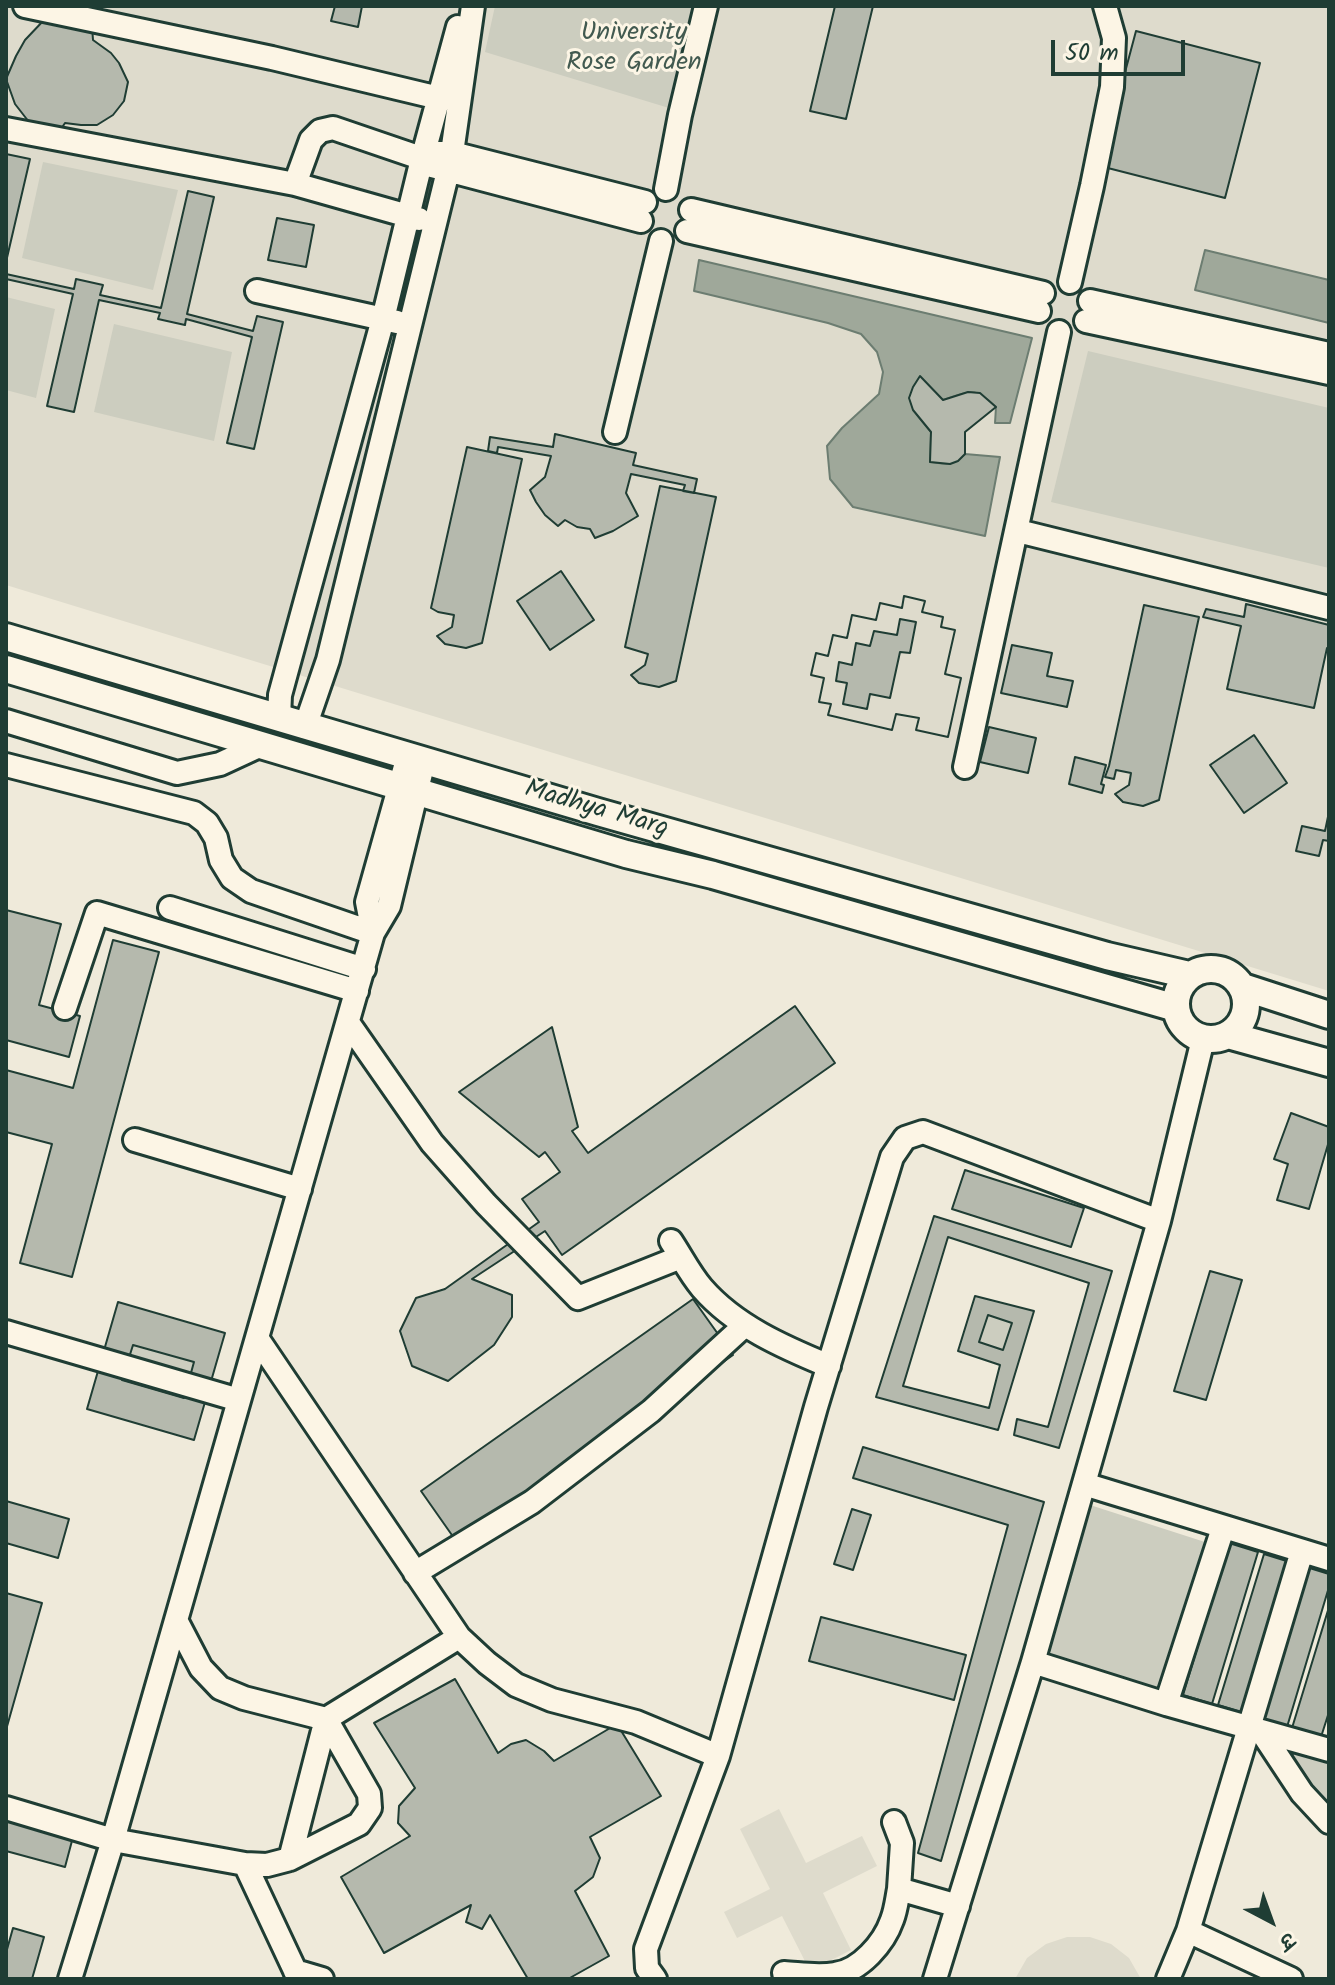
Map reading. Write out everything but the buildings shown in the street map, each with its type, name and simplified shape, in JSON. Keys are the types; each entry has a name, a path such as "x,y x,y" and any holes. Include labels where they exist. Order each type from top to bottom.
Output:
{"main road":[{"name":"Madhya Marg","path":"6,637 305,727 1107,956 1189,975"},
{"name":"Madhya Marg","path":"6,669 626,854 713,875 1176,1008"},
{"path":"1215,1037 1236,1029 1243,1019 1246,997 1235,977 1213,968 1189,975 1181,985 1176,996 1176,1008 1183,1027 1191,1033 1329,1063"},
{"path":"1243,987 1329,1015"}],"street":[{"path":"25,6 272,58 439,98"},
{"path":"279,718 280,695 383,319 420,157 464,6"},
{"path":"305,727 328,660 450,162 473,6"},
{"path":"666,189 706,6"},
{"path":"1070,282 1112,87 1114,38 1105,6"},
{"path":"295,184 311,140 320,131 333,128 420,157 643,212"},
{"path":"6,129 295,184 435,224"},
{"path":"666,189 681,195 688,202 689,220 680,238 661,241 644,230 643,212 652,195 666,189"},
{"path":"689,220 1041,302"},
{"path":"615,432 661,241"},
{"path":"1070,282 1086,292 1088,311 1079,328 1059,332 1043,321 1041,302 1051,285 1070,282"},
{"path":"257,291 410,326"},
{"path":"1088,311 1329,354"},
{"path":"1088,311 1329,373"},
{"path":"965,767 1059,332"},
{"path":"1018,531 1329,608"},
{"path":"315,570 348,579"},
{"path":"6,721 177,773 220,764 261,745"},
{"path":"70,1979 113,1840 373,933 389,906 407,788 416,758"},
{"path":"6,765 194,813 207,823 216,838 221,860 232,878 251,891 373,933"},
{"path":"170,908 364,969"},
{"path":"65,1008 97,913 357,991"},
{"path":"349,1024 432,1143 486,1204 578,1298 676,1249 701,1287 725,1310 756,1332 829,1366"},
{"path":"935,1979 1033,1662 1215,1037"},
{"path":"655,1979 647,1968 646,1949 718,1756 892,1157 905,1138 923,1132 1159,1221"},
{"path":"135,1140 300,1189"},
{"path":"415,1573 544,1493 651,1411 745,1325"},
{"path":"6,1332 239,1400"},
{"path":"257,1338 459,1637 487,1663 516,1685 552,1700 636,1722 718,1756"},
{"path":"1084,1484 1329,1559"},
{"path":"1166,1704 1223,1528"},
{"path":"1168,1979 1188,1931 1255,1729 1302,1551"},
{"path":"6,1808 113,1840 245,1864 267,1865 290,1859 359,1824 370,1808 369,1794 326,1719 244,1698 220,1688 201,1668 176,1620"},
{"path":"290,1859 326,1719 459,1637"},
{"path":"1033,1662 1166,1704 1328,1747"},
{"path":"1255,1729 1302,1793 1329,1822"},
{"path":"784,1973 839,1974 859,1965 874,1950 892,1921 899,1889 902,1843 894,1822"},
{"path":"245,1864 297,1975 322,1979"},
{"path":"899,1889 958,1906"},
{"path":"1188,1931 1291,1979"}],"shaded area":[{"path":"6,6 1329,6 1329,991 6,585"},
{"path":"1205,250 1329,280 1329,323 1195,290"},
{"path":"699,260 1032,338 1010,423 995,423 996,407 977,393 943,400 920,377 912,393 912,406 931,432 930,462 949,464 965,454 1000,457 985,536 853,507 830,479 827,446 879,394 883,372 877,352 861,334 828,323 694,291"},
{"path":"779,1809 806,1863 862,1836 877,1866 823,1893 851,1950 810,1971 782,1916 737,1938 724,1912 770,1889 740,1829"},
{"path":"1067,1937 1090,1937 1111,1944 1129,1958 1141,1979 1015,1979 1027,1958 1046,1944"}],"green space":[{"name":"University Rose Garden","path":"495,6 693,6 669,108 485,52"},
{"path":"43,162 178,190 153,290 22,258"},
{"path":"6,297 55,309 36,398 6,390"},
{"path":"114,324 232,352 214,441 94,412"},
{"path":"1088,351 1329,408 1329,568 1051,502"},
{"path":"988,1315 1012,1323 1003,1350 979,1342"},
{"path":"133,1345 194,1362 184,1398 122,1380"},
{"path":"1090,1505 1208,1543 1161,1693 1044,1655"},
{"path":"1284,1751 1329,1764 1329,1809 1294,1768"}]}
